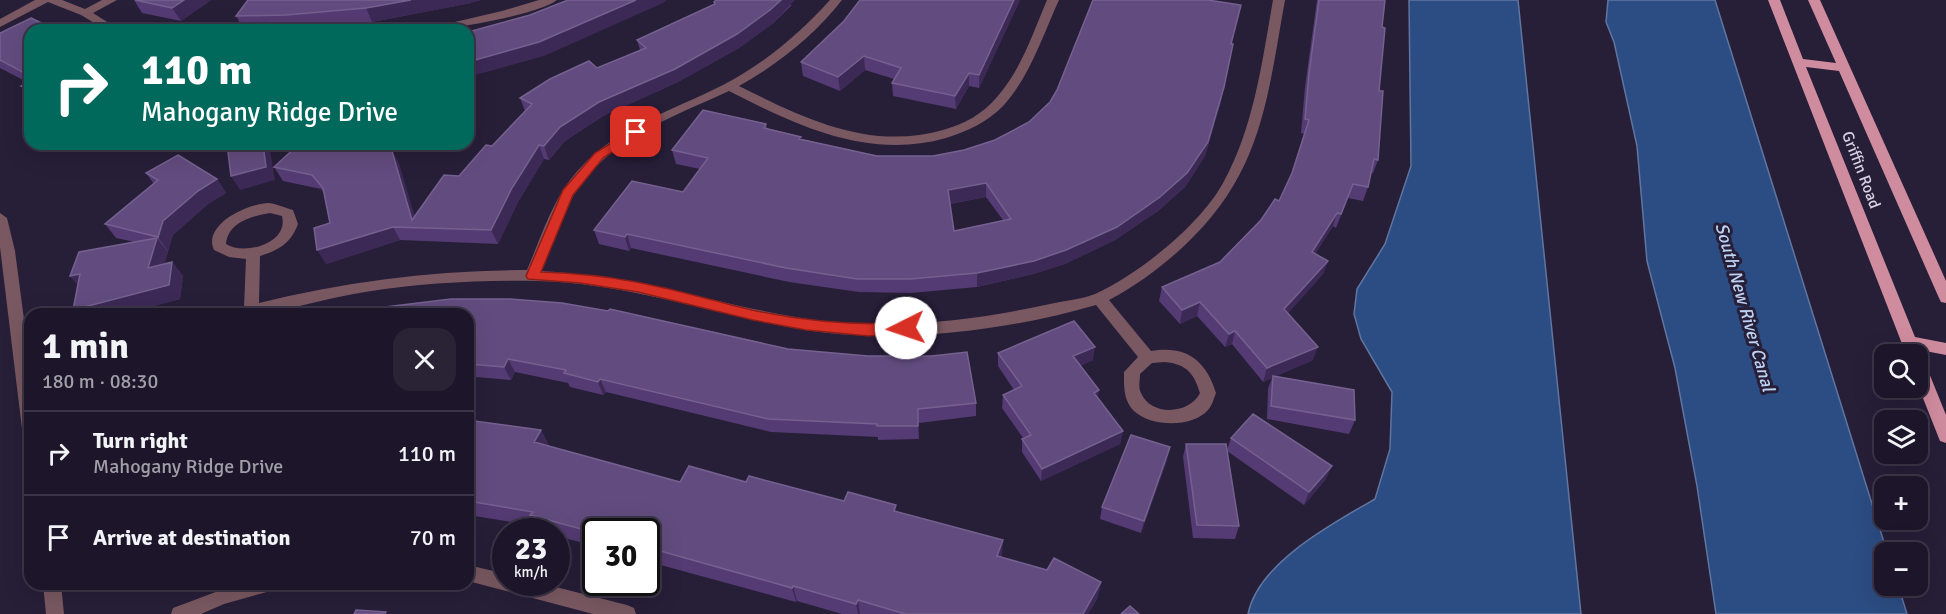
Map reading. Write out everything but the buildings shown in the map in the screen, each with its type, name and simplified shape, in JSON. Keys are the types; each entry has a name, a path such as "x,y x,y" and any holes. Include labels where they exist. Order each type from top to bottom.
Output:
{"main road":[{"name":"Griffin Road","path":"1774,0 1909,344"},
{"name":"Griffin Road","path":"1814,0 1946,298"},
{"path":"1798,62 1844,68"},
{"path":"1928,348 1946,349"},
{"path":"1928,391 1946,436"}],"street":[{"path":"0,24 43,0"},
{"path":"52,0 85,13 104,24"},
{"path":"85,13 111,0"},
{"path":"462,24 551,0"},
{"path":"532,276 568,193 599,156 618,141 653,122 729,86 784,50 813,27 836,0"},
{"path":"729,86 796,120 879,141 927,138 969,126 992,111 1011,88 1053,0"},
{"path":"265,308 379,285 476,274 580,278 638,287 753,315 806,325 869,331 1022,316 1099,298 1142,273 1194,229 1227,190 1243,158 1257,110 1275,1"},
{"path":"270,208 288,213 291,227 286,235 277,243 253,254 242,255 224,251 219,246 221,232 236,219 257,210 270,208"},
{"path":"0,218 8,251 24,366"},
{"path":"246,308 253,254"},
{"path":"1099,298 1147,358"},
{"path":"1170,356 1182,358 1201,372 1208,390 1206,400 1200,408 1191,414 1167,417 1144,408 1135,400 1130,381 1132,372 1147,358 1170,356"},
{"path":"474,575 627,614"},
{"path":"53,590 55,614"},
{"path":"180,614 222,596 244,590"}],"water":[{"path":"1409,0 1518,0 1581,614 1248,614 1255,595 1266,578 1282,562 1319,532 1375,499 1390,449 1392,392 1361,339 1354,314 1357,289 1385,244 1411,166"},
{"name":"South New River Canal","path":"1608,0 1715,0 1874,510 1874,530 1880,530 1884,542 1874,542 1874,596 1901,596 1907,614 1716,614 1697,486 1675,368 1647,261 1637,146 1614,42 1606,22"}],"route":[{"path":"636,132 618,141 599,156 568,193 532,276 580,278 638,287 753,315 806,325 869,331 906,328"}]}
